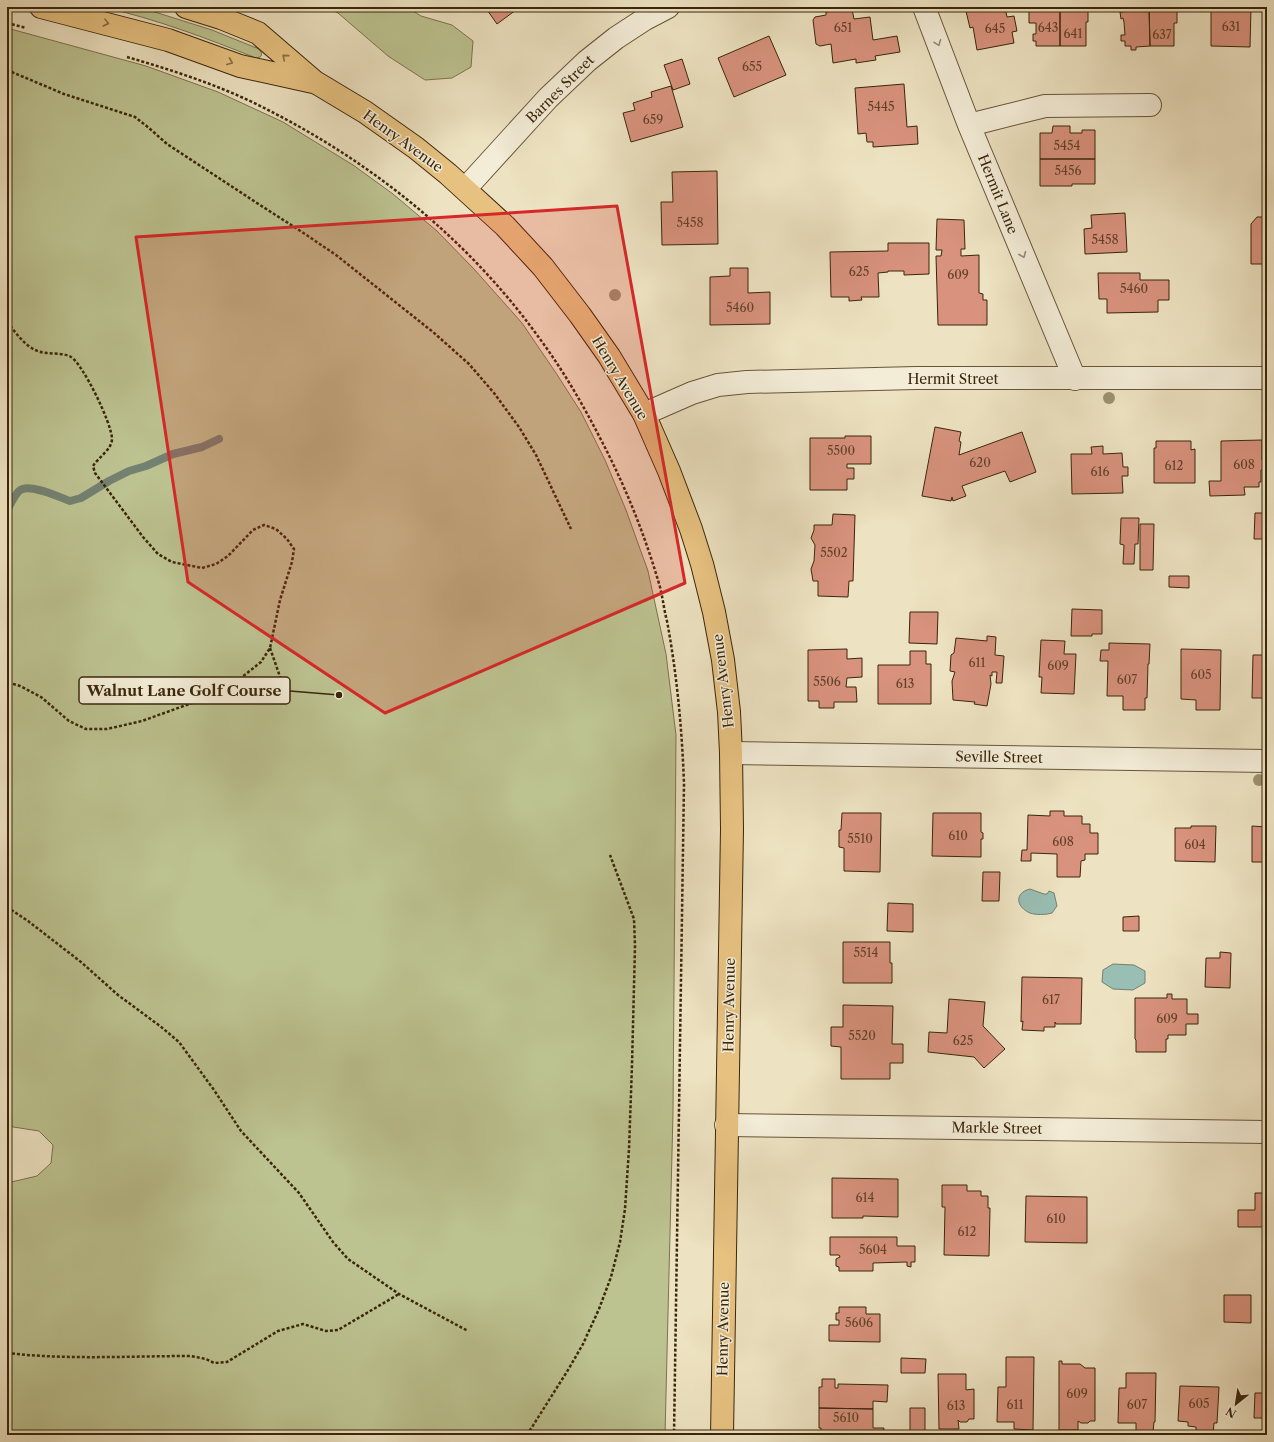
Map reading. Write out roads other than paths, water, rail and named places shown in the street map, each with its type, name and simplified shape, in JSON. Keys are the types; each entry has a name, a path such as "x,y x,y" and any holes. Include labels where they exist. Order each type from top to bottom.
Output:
{"main road":[{"name":"Henry Avenue","path":"41,7 168,40 240,66 315,82"},
{"name":"Henry Avenue","path":"186,7 221,18 258,33 315,82 365,112 416,148 466,188 505,226 547,273 580,315 609,356 644,414 692,529 714,612 723,660 729,712 731,753 732,829 722,1435"}],"street":[{"name":"Barnes Street","path":"466,188 548,98 587,61 616,38 668,7"},
{"name":"Hermit Lane","path":"924,7 969,125 1075,379"},
{"path":"969,125 1045,106 1150,105"},
{"name":"Hermit Street","path":"644,414 692,393 718,385 746,382 916,378 1267,378"},
{"name":"Seville Street","path":"731,753 1267,761"},
{"name":"Markle Street","path":"726,1125 1267,1132"}],"water":[{"path":"1030,889 1044,894 1047,894 1049,891 1054,893 1057,906 1052,913 1032,914 1022,907 1019,897 1025,891"},
{"path":"1113,964 1134,965 1145,971 1145,983 1133,990 1113,989 1102,982 1103,970"}],"waterway":[{"path":"7,510 17,493 23,489 29,488 44,491 70,501 81,498 129,471 146,466 173,454 202,447 219,439"}],"place":[{"name":"Walnut Lane Golf Course","path":"339,695"}]}
